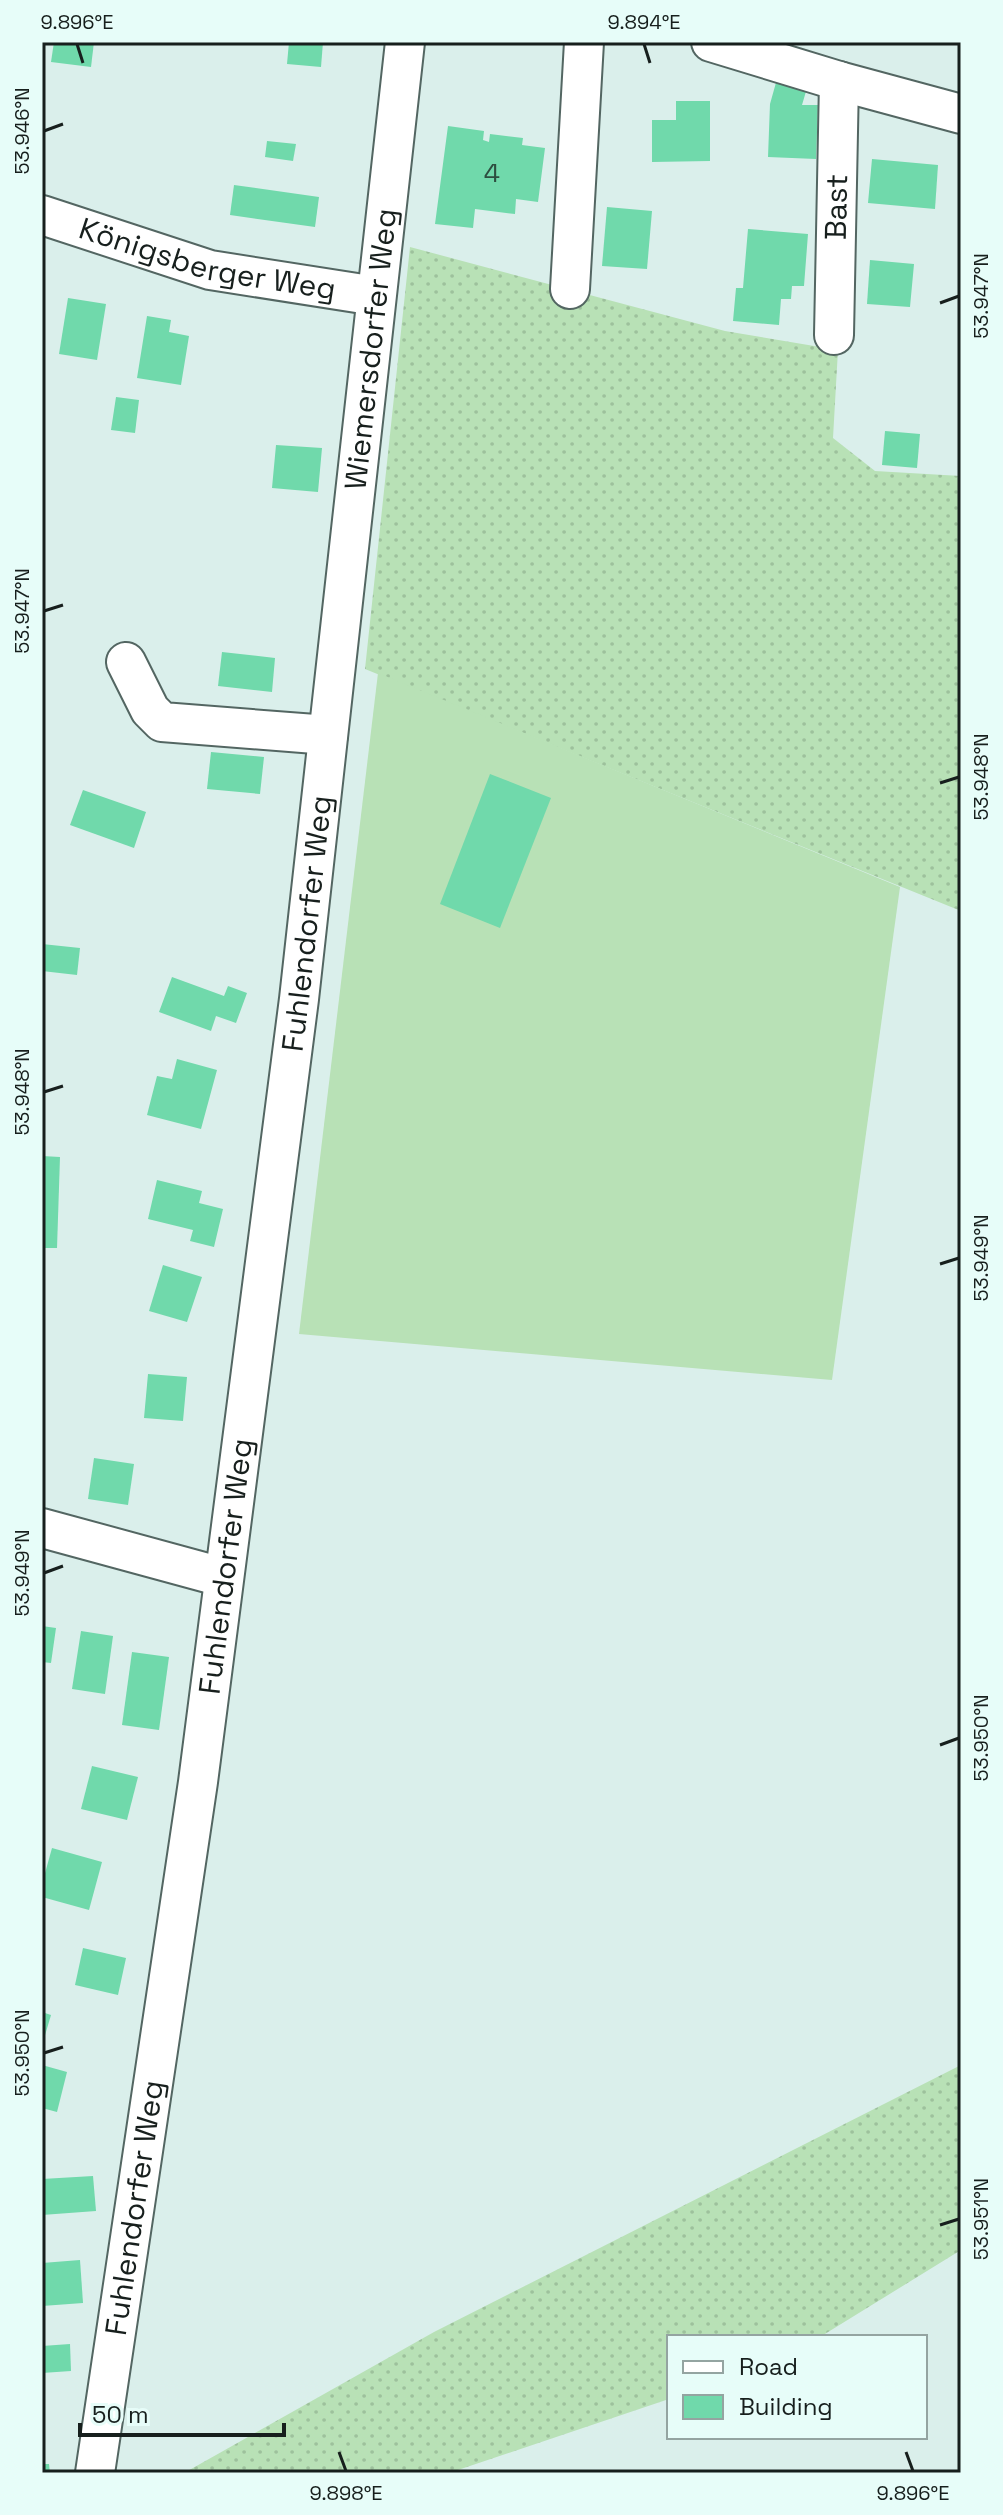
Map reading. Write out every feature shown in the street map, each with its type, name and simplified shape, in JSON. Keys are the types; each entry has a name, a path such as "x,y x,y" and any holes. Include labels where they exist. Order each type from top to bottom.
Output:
{"street":[{"name":"Wiemersdorfer Weg","path":"338,657 405,42"},
{"path":"570,289 584,42"},
{"path":"711,42 961,114"},
{"name":"Bast","path":"834,335 839,81"},
{"name":"Königsberger Weg","path":"42,215 210,270 376,296"},
{"name":"Fuhlendorfer Weg","path":"95,2473 198,1782 222,1577 299,999 338,657"},
{"path":"126,662 150,710 162,722 328,735"},
{"path":"42,1528 222,1577"}],"green space":[{"path":"410,247 725,331 838,350 833,438 875,471 961,476 961,911 365,669"},
{"path":"378,673 900,887 832,1380 299,1334"},
{"path":"961,2065 961,2250 823,2335 667,2335 667,2400 449,2473 184,2473 434,2332"}],"building":[{"path":"54,42 94,42 91,67 51,62"},
{"path":"289,42 323,42 321,67 287,64"},
{"path":"777,79 807,88 802,105 818,105 816,159 768,157 770,104"},
{"path":"676,101 710,101 710,161 652,162 652,120 676,120"},
{"path":"448,126 484,131 483,140 489,142 490,134 523,138 522,145 545,148 538,202 516,199 515,214 475,209 473,228 435,224"},
{"path":"267,141 296,144 293,161 265,157"},
{"path":"872,159 938,165 935,209 868,203"},
{"path":"234,185 319,197 315,227 230,215"},
{"path":"607,207 652,211 647,269 602,266"},
{"path":"748,229 808,234 804,286 792,286 791,299 781,299 779,325 733,321 736,288 743,288"},
{"path":"870,260 914,264 910,307 867,304"},
{"path":"68,298 106,304 97,360 59,354"},
{"path":"147,316 171,320 169,332 189,336 181,385 137,378"},
{"path":"116,397 139,400 135,433 111,430"},
{"path":"885,431 920,434 917,468 882,465"},
{"path":"276,445 322,448 318,492 272,488"},
{"path":"222,652 275,658 272,692 218,686"},
{"path":"211,752 264,757 260,794 207,789"},
{"path":"490,774 551,798 500,928 440,904"},
{"path":"83,790 146,812 134,848 70,825"},
{"path":"42,944 80,948 77,975 42,971"},
{"path":"172,977 224,996 228,986 247,993 236,1023 216,1016 211,1031 159,1012"},
{"path":"177,1059 217,1070 201,1129 147,1115 157,1076 172,1079"},
{"path":"42,1156 60,1157 57,1248 42,1248"},
{"path":"157,1180 202,1191 199,1203 223,1209 214,1247 190,1241 193,1230 148,1219"},
{"path":"163,1265 202,1277 187,1322 149,1311"},
{"path":"148,1374 187,1377 183,1421 144,1418"},
{"path":"94,1458 134,1464 128,1505 88,1499"},
{"path":"42,1626 56,1628 51,1663 42,1662"},
{"path":"81,1631 113,1636 105,1694 72,1689"},
{"path":"132,1652 169,1657 159,1730 122,1725"},
{"path":"92,1766 138,1777 127,1820 81,1809"},
{"path":"52,1848 102,1862 89,1910 42,1897 42,1884"},
{"path":"83,1948 126,1958 118,1995 75,1985"},
{"path":"42,2012 51,2015 43,2042 42,2042"},
{"path":"42,2065 67,2072 57,2112 42,2108"},
{"path":"93,2176 96,2211 42,2215 42,2179"},
{"path":"80,2260 83,2303 42,2306 42,2263"},
{"path":"70,2344 71,2371 42,2373 42,2346"},
{"path":"42,2464 49,2464 50,2473 42,2473"}]}
